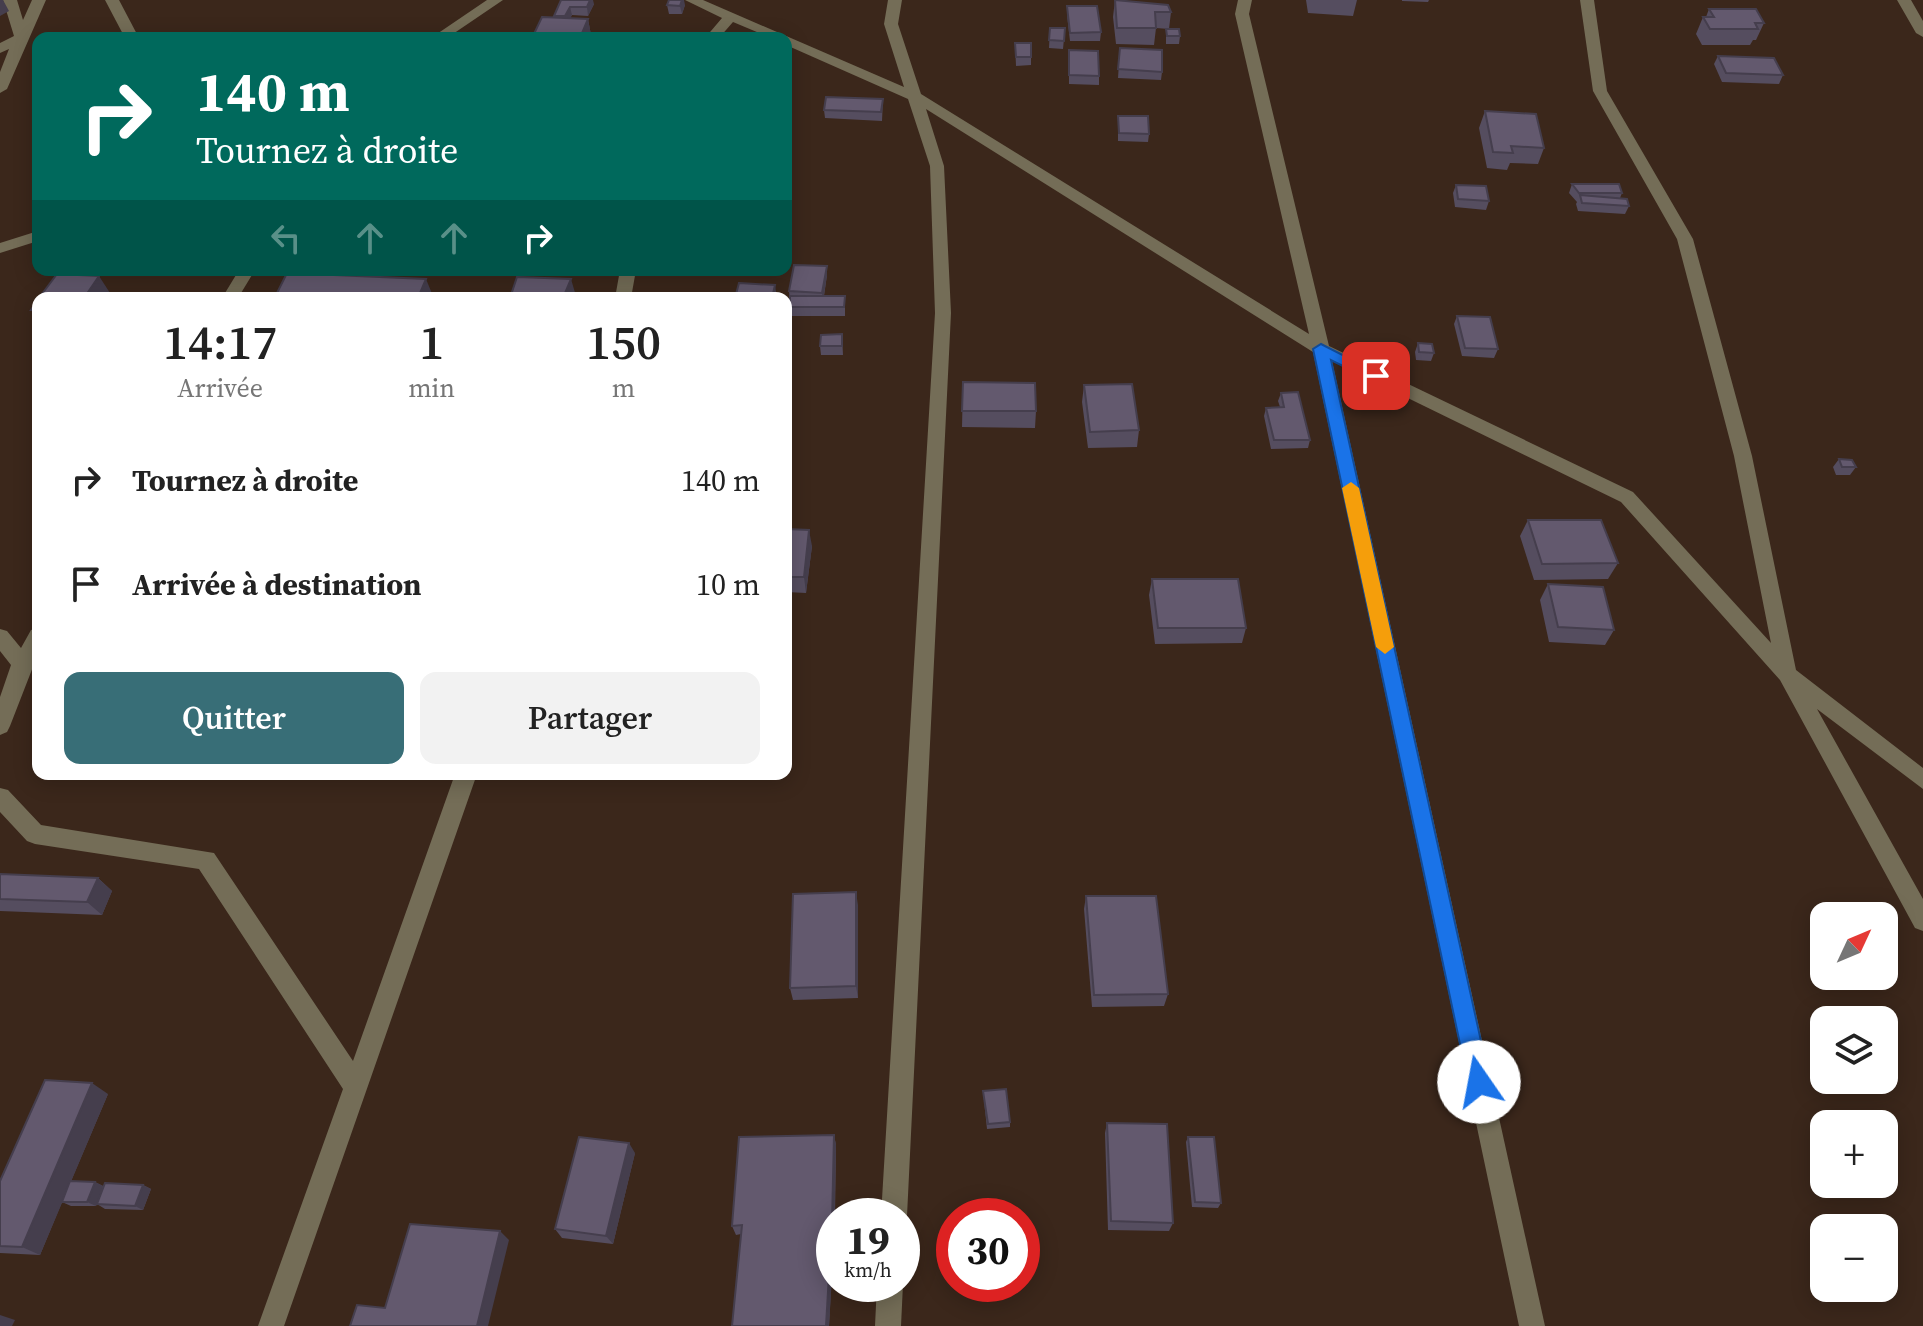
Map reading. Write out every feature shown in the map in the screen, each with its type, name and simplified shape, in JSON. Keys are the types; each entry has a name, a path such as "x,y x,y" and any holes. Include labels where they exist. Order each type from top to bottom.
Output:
{"street":[{"path":"10,0 21,37"},
{"path":"0,89 39,0"},
{"path":"112,0 129,32"},
{"path":"447,32 496,0"},
{"path":"692,0 768,32"},
{"path":"895,0 891,24 937,166 943,313 895,1198"},
{"path":"1245,0 1242,14 1321,349 1532,1326"},
{"path":"1587,0 1600,91 1685,239 1743,456 1787,674 1923,921"},
{"path":"1904,0 1923,33"},
{"path":"717,32 731,16"},
{"path":"0,49 21,37"},
{"path":"792,43 916,97 1321,349 1627,497 1787,674 1923,780"},
{"path":"0,248 32,238"},
{"path":"0,637 22,664"},
{"path":"0,726 22,664 32,646"},
{"path":"271,1326 464,780"},
{"path":"0,797 35,834 206,860 355,1086"},
{"path":"888,1326 889,1302"}],"building":[{"path":"561,0 590,0 587,7 570,7 565,16 554,16"},
{"path":"669,0 682,0 680,6 667,5"},
{"path":"1115,0 1168,5 1171,12 1155,12 1156,28 1117,28"},
{"path":"1067,6 1097,6 1101,32 1070,33"},
{"path":"1709,9 1756,9 1764,23 1755,23 1758,29 1710,29 1703,17 1714,17"},
{"path":"542,17 588,19 583,32 535,32"},
{"path":"1050,28 1065,28 1064,41 1049,40"},
{"path":"1166,29 1179,29 1180,36 1167,36"},
{"path":"1015,43 1031,43 1031,57 1016,57"},
{"path":"1120,48 1162,50 1162,72 1118,69"},
{"path":"1069,50 1098,51 1099,76 1069,75"},
{"path":"1718,56 1774,58 1783,75 1726,73"},
{"path":"826,97 883,99 881,112 824,110"},
{"path":"1485,111 1536,114 1544,148 1511,146 1513,153 1493,152"},
{"path":"1118,116 1148,116 1149,134 1119,133"},
{"path":"1572,184 1619,184 1622,193 1579,193"},
{"path":"1456,185 1486,186 1489,201 1458,199"},
{"path":"1580,195 1627,199 1629,206 1582,203"},
{"path":"794,265 827,266 822,293 789,291"},
{"path":"56,276 99,276 88,292 44,292"},
{"path":"286,276 426,279 421,292 278,292"},
{"path":"517,277 571,279 566,292 512,292"},
{"path":"739,283 775,285 773,292 737,292"},
{"path":"792,296 845,296 844,307 792,307"},
{"path":"1457,316 1490,317 1498,349 1465,348"},
{"path":"842,334 842,346 820,346 821,335"},
{"path":"1418,343 1432,344 1434,353 1419,352"},
{"path":"963,382 1035,383 1036,411 962,411"},
{"path":"1132,384 1139,430 1090,432 1084,385"},
{"path":"1298,392 1310,440 1274,440 1266,408 1284,407 1281,393"},
{"path":"1839,459 1852,460 1856,467 1842,467"},
{"path":"1528,520 1601,520 1618,563 1542,564"},
{"path":"792,529 809,530 804,577 792,577"},
{"path":"1152,579 1238,579 1246,628 1158,628"},
{"path":"1548,584 1603,587 1614,630 1558,627"},
{"path":"0,874 98,878 87,902 0,899"},
{"path":"856,892 856,986 790,988 793,894"},
{"path":"1086,896 1156,896 1168,994 1094,995"},
{"path":"45,1080 92,1083 22,1247 0,1246 0,1181"},
{"path":"1006,1089 1010,1122 988,1124 983,1091"},
{"path":"1107,1123 1167,1124 1173,1223 1111,1221"},
{"path":"834,1135 833,1198 816,1198 816,1302 827,1302 826,1326 732,1326 742,1225 732,1226 739,1137"},
{"path":"579,1137 629,1143 606,1236 555,1229"},
{"path":"1188,1137 1214,1137 1221,1203 1195,1202"},
{"path":"70,1181 95,1182 87,1202 62,1202"},
{"path":"105,1183 143,1185 135,1206 97,1204"},
{"path":"410,1224 500,1231 477,1326 350,1326 357,1305 385,1308"}],"slow traffic":[{"path":"1351,488 1385,647"}],"route":[{"path":"1376,376 1321,349 1479,1082"}]}
